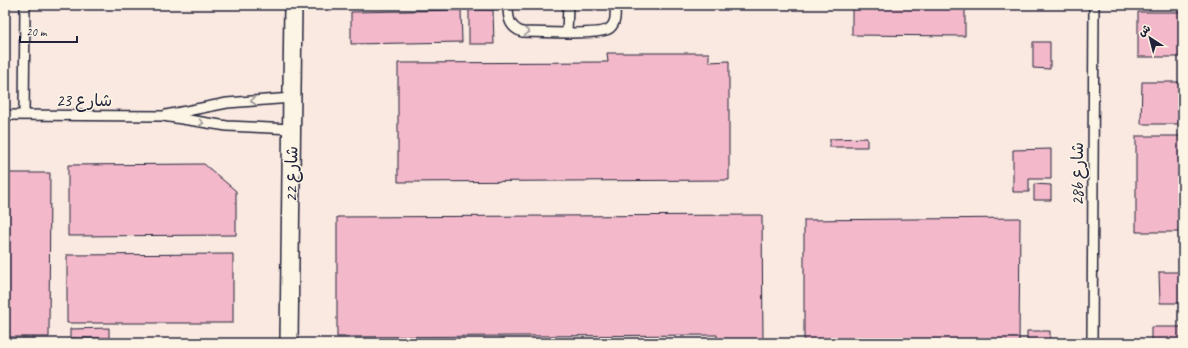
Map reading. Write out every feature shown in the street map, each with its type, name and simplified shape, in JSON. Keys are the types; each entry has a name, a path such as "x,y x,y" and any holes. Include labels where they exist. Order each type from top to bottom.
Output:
{"street":[{"name":"شارع 22","path":"289,343 293,5"}],"lane":[{"path":"24,115 25,5"},
{"path":"508,5 509,22 517,30 522,32 567,33 602,33 607,31 614,23 615,5"},
{"path":"567,33 568,5"},
{"name":"28b شارع","path":"1092,343 1094,5"},
{"name":"شارع 23","path":"163,116 227,103 292,98"},
{"name":"شارع 23","path":"5,115 163,116 227,126 292,130"}],"building":[{"path":"785,5 785,6 754,6"},
{"path":"852,5 965,5 965,36 852,35"},
{"path":"461,10 462,42 351,44 351,12"},
{"path":"469,10 493,10 494,44 469,44"},
{"path":"1138,12 1183,12 1183,57 1138,57"},
{"path":"1033,42 1050,42 1050,69 1033,68"},
{"path":"607,53 709,53 709,62 729,61 729,180 398,182 398,63 608,62"},
{"path":"1142,82 1183,82 1183,124 1141,124"},
{"path":"1136,136 1183,136 1183,232 1136,232"},
{"path":"867,138 867,147 830,147 830,139"},
{"path":"1051,149 1051,179 1029,179 1029,192 1013,192 1013,150"},
{"path":"204,164 236,191 236,235 68,236 68,165"},
{"path":"5,173 50,173 49,337 5,337"},
{"path":"1034,184 1051,185 1051,200 1034,200"},
{"path":"762,215 763,343 717,343 717,335 337,337 337,217"},
{"path":"1020,218 1019,343 804,343 804,220"},
{"path":"233,254 233,323 67,323 67,255"},
{"path":"1159,272 1183,272 1183,303 1160,303"},
{"path":"1151,327 1183,327 1183,343 1151,343"},
{"path":"109,328 109,338 70,338 70,329"},
{"path":"1027,331 1050,331 1050,343 1027,343"}]}
